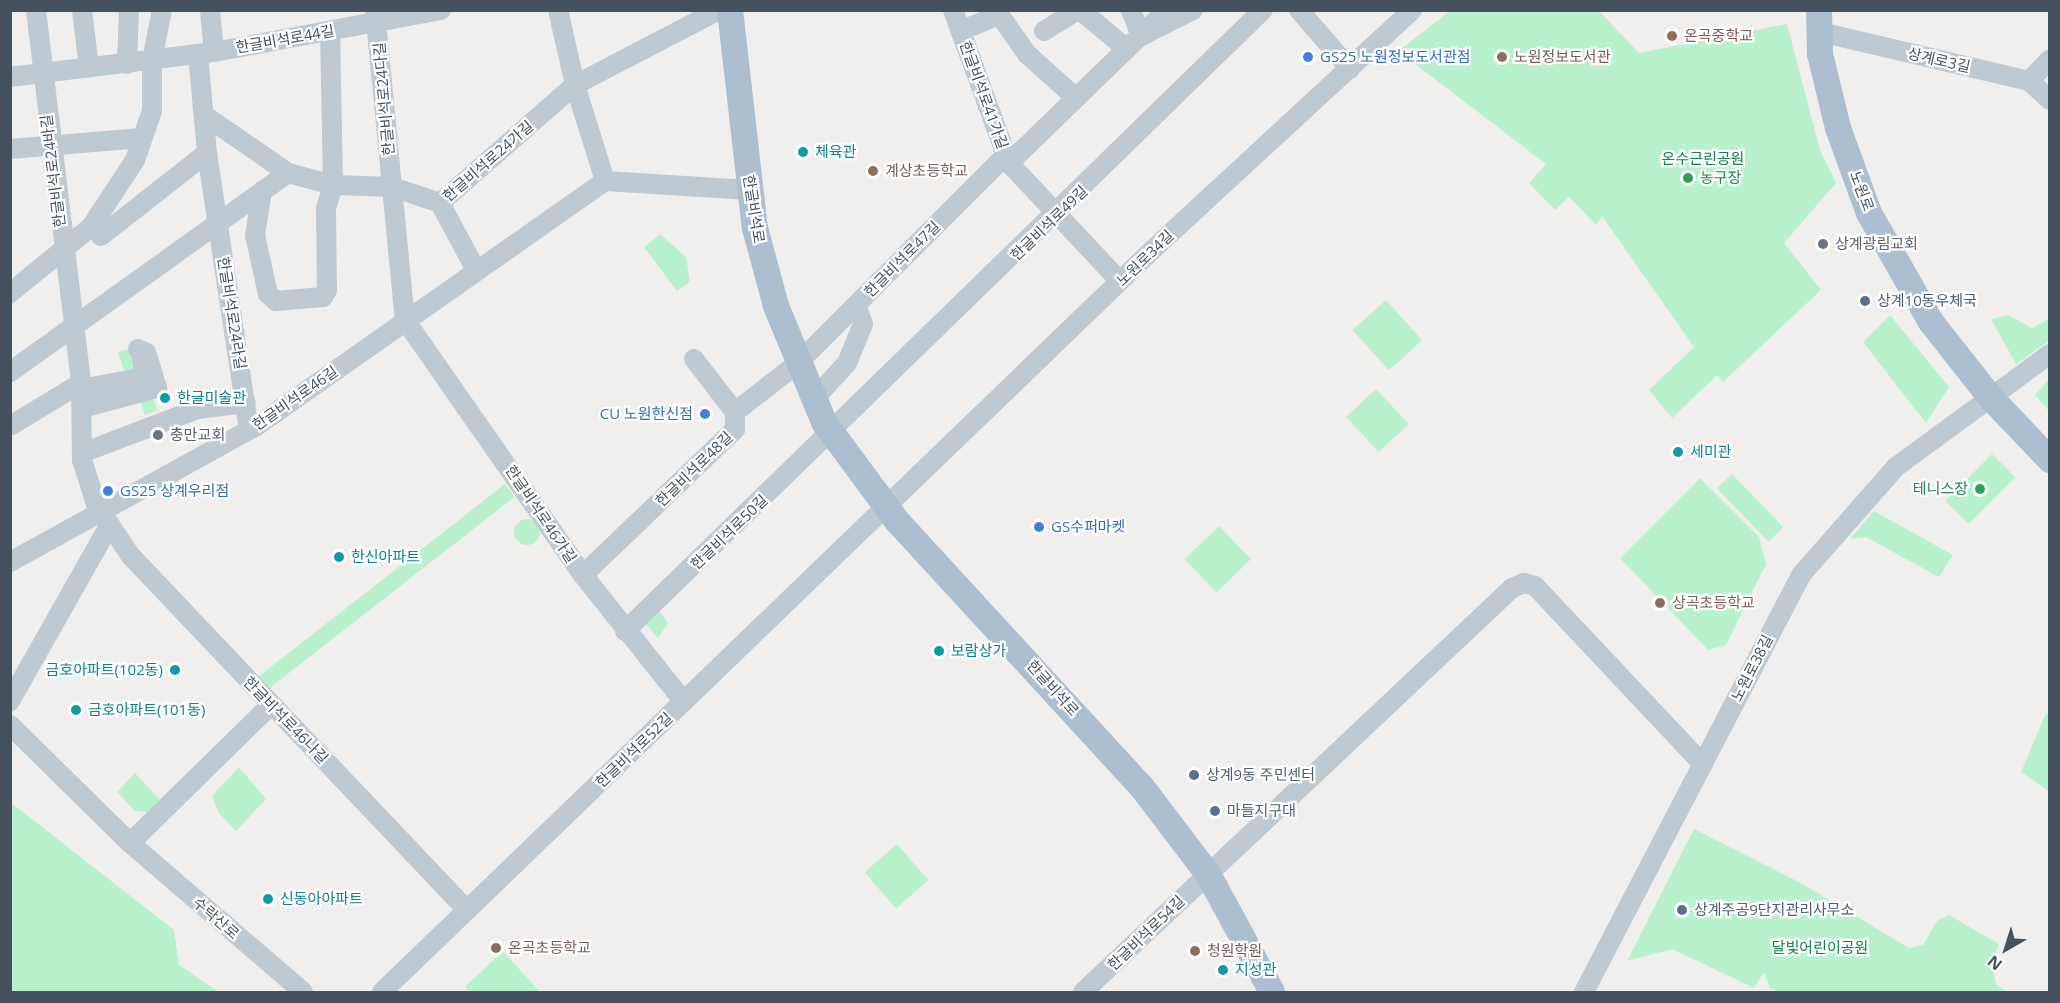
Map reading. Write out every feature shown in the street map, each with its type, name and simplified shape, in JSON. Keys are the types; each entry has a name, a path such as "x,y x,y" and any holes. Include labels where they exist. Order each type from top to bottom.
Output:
{"main road":[{"name":"한글비석로","path":"730,10 750,190 769,286 798,363 832,433 885,507 1141,786 1208,873 1272,993"},
{"name":"노원로","path":"1819,21 1838,128 1869,213 1911,292 1990,397 2049,460"}],"street":[{"name":"한글비석로24바길","path":"36,10 50,143 82,393 82,453 105,517"},
{"path":"82,10 89,68"},
{"path":"127,64 129,10"},
{"path":"10,293 91,227 118,190 152,111 152,60 162,10"},
{"name":"한글비석로24라길","path":"210,10 204,115 207,153 249,430"},
{"name":"한글비석로44길","path":"10,78 206,53 330,31 376,16 441,10"},
{"path":"558,10 575,85 606,180 750,190"},
{"path":"575,85 719,10"},
{"name":"한글비석로41가길","path":"953,10 1007,159 1120,281"},
{"path":"1044,31 1079,10 1127,49"},
{"path":"1131,10 1141,36"},
{"name":"한글비석로47길","path":"798,363 1007,159 1076,98 1167,10"},
{"name":"한글비석로47길","path":"1141,36 1193,10"},
{"name":"한글비석로49길","path":"832,433 1058,215 1263,10"},
{"path":"1299,10 1350,69"},
{"name":"노원로34길","path":"885,507 1120,281 1409,12"},
{"path":"960,31 998,13 1028,54 1076,98"},
{"name":"한글비석로24다길","path":"376,16 405,320"},
{"name":"상계로3길","path":"1819,21 2029,81"},
{"path":"262,191 258,249 268,294 285,301 315,300 327,290 326,208 333,185 330,31"},
{"path":"2049,59 2029,81 2049,100"},
{"name":"한글비석로24가길","path":"392,187 440,203 575,85"},
{"path":"204,115 288,173 333,185 392,187"},
{"path":"10,148 50,143 142,138"},
{"path":"101,236 207,153"},
{"path":"10,372 74,331 218,222 288,173"},
{"name":"한글비석로46길","path":"10,562 105,517 249,430 606,180"},
{"path":"440,203 476,270"},
{"path":"814,399 847,363 863,324 856,304"},
{"name":"한글비석로46가길","path":"405,320 583,575 625,631 684,702"},
{"path":"10,426 82,393 157,388 146,353 138,349"},
{"name":"노원로38길","path":"1584,993 1802,575 1896,467 2049,354"},
{"path":"694,359 735,412"},
{"name":"한글비석로48길","path":"583,575 735,429 735,412 798,363"},
{"path":"82,453 198,408 246,403"},
{"name":"한글비석로50길","path":"625,631 832,433"},
{"name":"한글비석로52길","path":"382,993 885,507"},
{"path":"10,701 105,517"},
{"name":"한글비석로46나길","path":"105,517 130,555 467,910"},
{"name":"한글비석로54길","path":"1083,993 1512,588 1524,583 1535,586 1703,764"},
{"path":"130,843 271,705"},
{"name":"수락산로","path":"10,725 130,843 303,993"}],"green space":[{"name":"온수근린공원","path":"1450,11 1599,11 1639,53 1787,24 1820,150 1836,183 1784,243 1821,290 1723,382 1717,375 1672,418 1649,390 1694,347 1602,216 1596,225 1569,197 1555,210 1529,183 1546,164 1398,51"},
{"path":"660,234 686,257 690,282 677,291 644,247"},
{"path":"1386,300 1422,340 1389,370 1353,330"},
{"path":"1890,315 1949,387 1926,423 1863,342"},
{"path":"2008,315 2032,328 2049,319 2049,341 2016,364 1991,319"},
{"path":"133,348 139,371 126,376 118,352"},
{"path":"2049,379 2049,411 2035,395"},
{"path":"1376,389 1409,424 1379,452 1346,417"},
{"path":"153,395 157,410 145,415 139,398"},
{"name":"테니스장","path":"1992,454 2015,477 1969,524 1945,501"},
{"path":"1732,474 1783,527 1768,542 1717,489"},
{"path":"1700,478 1759,537 1766,564 1726,645 1708,650 1620,558"},
{"path":"505,484 515,497 263,694 253,681"},
{"path":"1874,511 1953,555 1939,577 1866,537 1850,539"},
{"path":"527,519 536,523 540,532 536,541 527,545 518,541 514,532 518,523"},
{"path":"1219,526 1251,559 1216,592 1184,559"},
{"path":"657,608 668,623 658,638 642,620"},
{"path":"2046,713 2050,715 2049,791 2021,772"},
{"path":"239,767 266,799 236,831 219,813 212,796"},
{"path":"135,773 160,800 147,812 135,811 117,792"},
{"path":"10,802 174,930 179,965 219,992 11,992"},
{"name":"달빛어린이공원","path":"1694,829 1801,883 1909,948 1923,945 1937,921 1949,915 1999,944 1992,962 1996,985 2008,992 1778,992 1770,988 1764,972 1754,988 1672,949 1627,961"},
{"path":"897,844 928,880 896,908 865,872"},
{"path":"503,951 540,992 470,992 465,987"}],"place":[{"name":"온곡중학교","path":"1672,36"},
{"name":"GS25 노원정보도서관점","path":"1308,57"},
{"name":"노원정보도서관","path":"1502,57"},
{"name":"체육관","path":"803,152"},
{"name":"계상초등학교","path":"873,171"},
{"name":"농구장","path":"1688,178"},
{"name":"상계광림교회","path":"1823,244"},
{"name":"상계10동우체국","path":"1865,301"},
{"name":"한글미술관","path":"165,398"},
{"name":"CU 노원한신점","path":"705,414"},
{"name":"충만교회","path":"158,435"},
{"name":"세미관","path":"1678,452"},
{"name":"테니스장","path":"1980,489"},
{"name":"GS25 상계우리점","path":"108,491"},
{"name":"GS수퍼마켓","path":"1039,527"},
{"name":"한신아파트","path":"339,557"},
{"name":"상곡초등학교","path":"1660,603"},
{"name":"보람상가","path":"939,651"},
{"name":"금호아파트(102동)","path":"175,670"},
{"name":"금호아파트(101동)","path":"76,710"},
{"name":"상계9동 주민센터","path":"1194,775"},
{"name":"마들지구대","path":"1215,811"},
{"name":"신동아아파트","path":"268,899"},
{"name":"상계주공9단지관리사무소","path":"1682,910"},
{"name":"온곡초등학교","path":"496,948"},
{"name":"청원학원","path":"1195,951"},
{"name":"지성관","path":"1223,970"}]}
